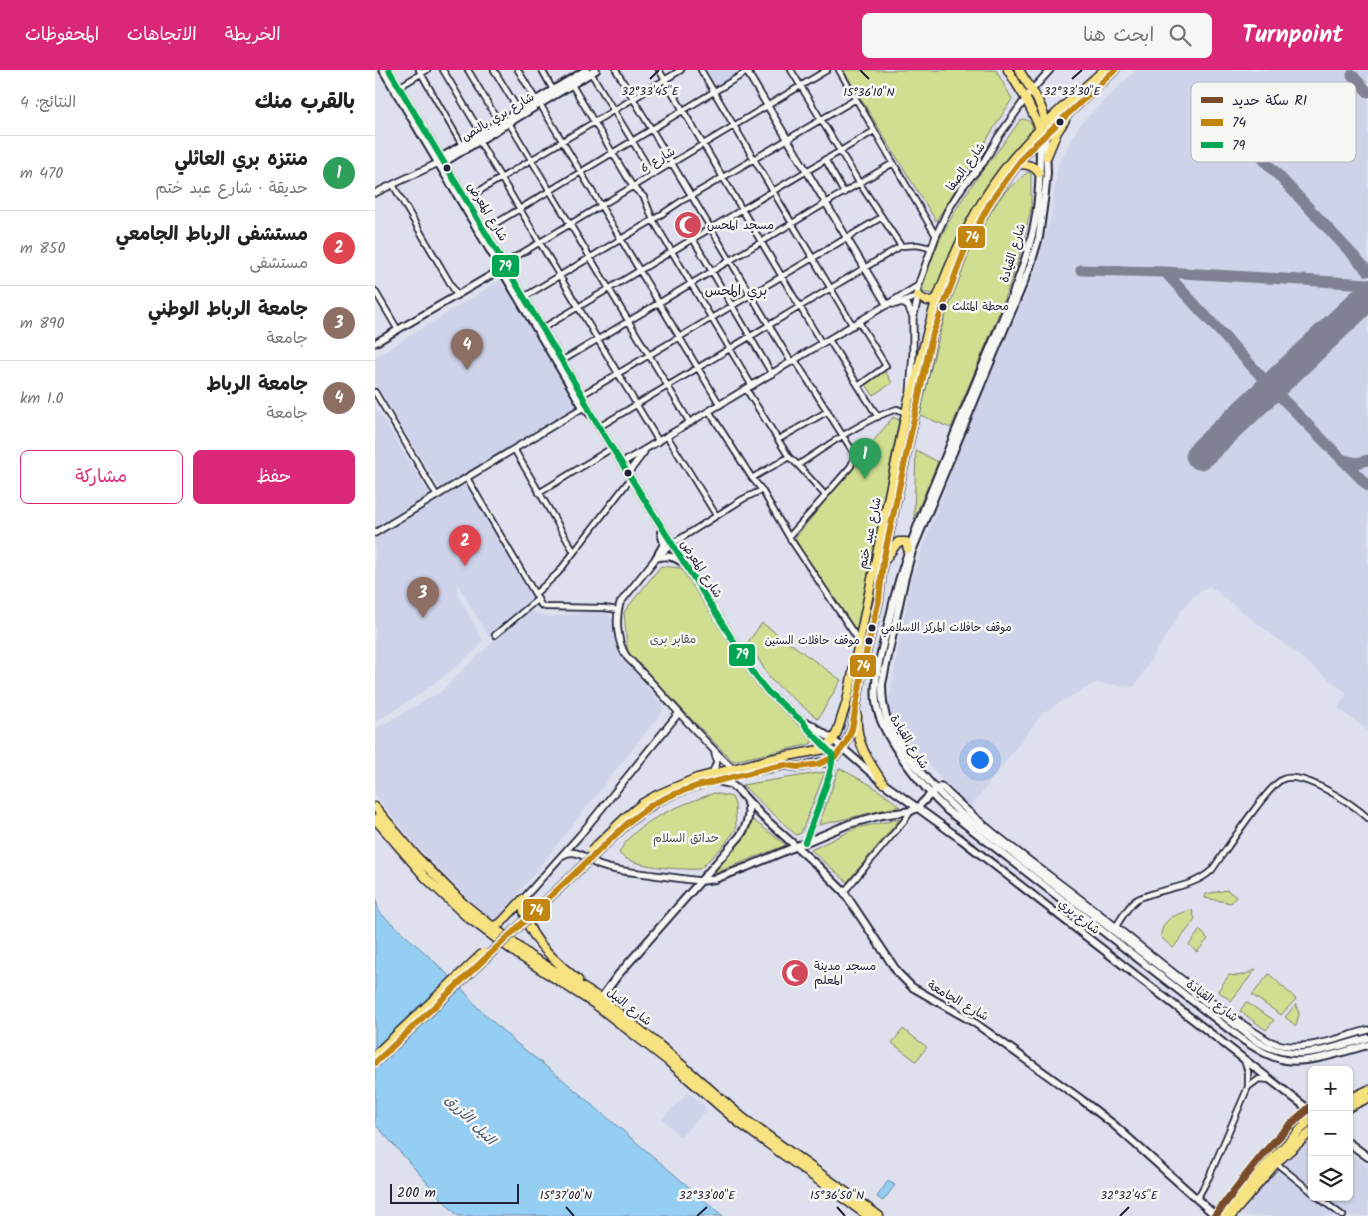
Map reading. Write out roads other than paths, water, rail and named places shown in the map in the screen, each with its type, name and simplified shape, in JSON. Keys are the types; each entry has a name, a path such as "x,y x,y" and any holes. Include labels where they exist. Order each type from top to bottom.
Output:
{"main road":[{"name":"شارع المعرض","path":"383,70 397,88"},
{"name":"شارع المعرض","path":"389,70 397,88 440,162 585,406 762,686 803,722 827,747 833,758"},
{"path":"1008,70 1043,132"},
{"path":"1019,70 1043,113 1043,132"},
{"name":"شارع عبد ختم","path":"628,819 674,794 774,766 798,767 819,764 833,758 842,749 851,729 879,600 883,562 937,321 964,252 987,208 1017,164 1043,132 1078,94 1104,70"},
{"path":"1043,132 1070,112 1115,70"},
{"name":"شارع بري بالنص","path":"440,162 509,123 575,73 591,71"},
{"name":"شارع بري بالنص","path":"440,162 462,145 499,122 572,85 591,71"},
{"path":"1047,156 1057,132 1070,112"},
{"name":"شارع عبد ختم","path":"827,747 833,740 847,702 909,398 915,389 937,298 957,248 985,197 1012,159 1043,132"},
{"name":"شارع القيادة","path":"1043,132 1047,156 1039,237 1017,301 907,549 881,653 876,684 876,701 882,724 890,738 936,790 959,812 1114,929 1255,1047 1285,1060 1311,1059 1368,1044"},
{"name":"شارع القيادة","path":"1043,132 1035,222 1023,264 912,551 904,581 882,684 882,700 888,722 903,748 956,818 1255,1040 1276,1051 1298,1054 1368,1038"},
{"name":"شارع المعرض","path":"440,162 466,199 482,231"},
{"path":"1017,164 1033,167 1039,173"},
{"name":"شارع المعرض","path":"503,266 543,328 560,362"},
{"path":"918,296 926,301 932,301 937,298"},
{"path":"655,558 664,544 658,521"},
{"path":"883,562 898,542 906,542 907,549"},
{"path":"655,558 673,557 685,564"},
{"path":"858,696 857,719 860,744 869,763 883,783"},
{"name":"شارع المعرض","path":"803,722 810,724 833,740"},
{"name":"شارع بري","path":"833,740 914,809 969,845 1310,1111"},
{"path":"375,1063 643,803 680,784 732,768 790,755 817,752 827,747"},
{"path":"805,842 821,801 833,758"},
{"name":"شارع الجامعة","path":"717,781 734,786 762,816 844,892 898,973 912,987 975,1023 1049,1075 1113,1124 1216,1216"},
{"path":"700,880 715,879 867,819 914,809 936,790"},
{"path":"598,1001 700,880 733,845 745,828 749,809 744,796"},
{"name":"شارع النيل","path":"375,807 438,879 464,904 531,956 584,987 739,1122 867,1216"},
{"name":"شارع النيل","path":"375,819 419,870 466,916 520,956 598,1001 659,1045 743,1118 879,1216"},
{"path":"375,1055 628,819"},
{"path":"493,927 501,924 523,899"},
{"path":"523,899 523,911 535,937 554,960 584,987"},
{"path":"1353,1097 1368,1090"},
{"path":"1353,1105 1368,1098"},
{"path":"1224,1216 1271,1160 1299,1133 1308,1118"},
{"path":"1231,1216 1276,1163 1308,1135"},
{"path":"1353,1146 1368,1158"}],"street":[{"path":"397,88 420,72 427,70"},
{"path":"443,70 481,134"},
{"path":"468,70 499,122"},
{"path":"494,70 519,111"},
{"path":"518,70 582,172 720,405"},
{"path":"542,70 553,90"},
{"path":"616,70 768,325 828,411 855,455 854,460 789,537"},
{"path":"659,70 822,344"},
{"path":"466,199 681,70"},
{"path":"701,70 853,326"},
{"path":"791,70 860,184 901,246"},
{"name":"شارع 6","path":"503,266 827,70"},
{"path":"839,70 936,236"},
{"name":"شارع الصفا","path":"909,398 913,353 913,319 918,286 936,236 948,210 963,186 983,163 999,136 1031,91 1050,70"},
{"path":"591,71 653,175"},
{"path":"482,231 683,112 748,71 888,304"},
{"path":"420,72 462,145"},
{"path":"572,85 633,187 644,198 653,220 730,348 749,388 789,457 825,495"},
{"path":"524,297 653,220 668,209 856,100"},
{"path":"509,123 690,423"},
{"path":"543,328 874,131"},
{"path":"479,141 659,442"},
{"path":"825,159 844,193"},
{"name":"شارع بري بالنص","path":"375,193 440,162"},
{"path":"560,362 893,163"},
{"path":"393,185 457,295"},
{"path":"580,396 882,217"},
{"path":"693,239 772,374"},
{"path":"599,427 901,246 917,245 931,248"},
{"path":"375,343 503,266"},
{"path":"622,464 918,286"},
{"path":"375,291 398,330"},
{"path":"888,304 918,296"},
{"path":"901,302 908,306 913,319"},
{"path":"858,386 886,366 859,322"},
{"path":"829,340 878,417"},
{"path":"375,392 437,496"},
{"path":"375,533 585,406"},
{"path":"798,465 878,417 897,409 907,414"},
{"path":"709,411 752,478 762,490 789,537 859,642"},
{"path":"779,439 828,411"},
{"path":"667,436 717,515"},
{"path":"539,492 612,448"},
{"path":"514,449 574,552"},
{"path":"535,594 559,572 630,476 645,450"},
{"path":"752,478 789,457"},
{"path":"467,478 541,605 545,607 618,610"},
{"path":"732,768 678,714 624,653 620,639 618,610 624,597 655,558 672,544 743,498 762,490"},
{"path":"495,635 538,599"},
{"path":"523,899 561,856 678,714"},
{"path":"711,775 717,765 714,752"},
{"path":"1114,929 1137,899 1195,883 1204,878 1212,870 1256,808 1275,785 1284,778 1297,778 1321,787 1353,804 1368,818"},
{"path":"844,892 914,809"},
{"path":"561,856 569,852 578,852 586,859 605,867 669,878 700,880"},
{"name":"شارع القيادة","path":"1187,989 1278,1045 1304,1046 1368,1030"},
{"path":"1197,1199 1209,1177 1248,1087 1248,1072 1244,1060"},
{"path":"1248,1087 1259,1079 1270,1080"},
{"path":"1276,1163 1308,1189"},
{"path":"1323,1201 1343,1216"}],"water":[{"name":"النيل الأزرق","path":"375,896 379,912 433,960 478,1008 515,1042 562,1079 723,1216 458,1216 375,1124"},
{"path":"888,1181 895,1185 883,1201 877,1197"}],"rail line":[{"name":"R1","path":"1215,1216 1272,1144 1308,1109"}],"place":[{"name":"مسجد المحس","path":"688,225"},
{"name":"محطة المثلث","path":"943,307"},
{"name":"جامعة الرباط","path":"467,370"},
{"name":"منتزه بري العائلي","path":"865,479"},
{"name":"مستشفى الرباط الجامعي","path":"465,566"},
{"name":"جامعة الرباط الوطني","path":"423,618"},
{"name":"موقف حافلات المركز الاسلامي","path":"872,628"},
{"name":"موقف حافلات الستين","path":"869,641"},
{"name":"مسجد مدينة المعلم","path":"795,973"}],"district":[{"name":"بري المحس","path":"736,291"}],"park label":[{"name":"مقابر برى","path":"673,639"},
{"name":"حدائق السلام","path":"686,838"}]}
